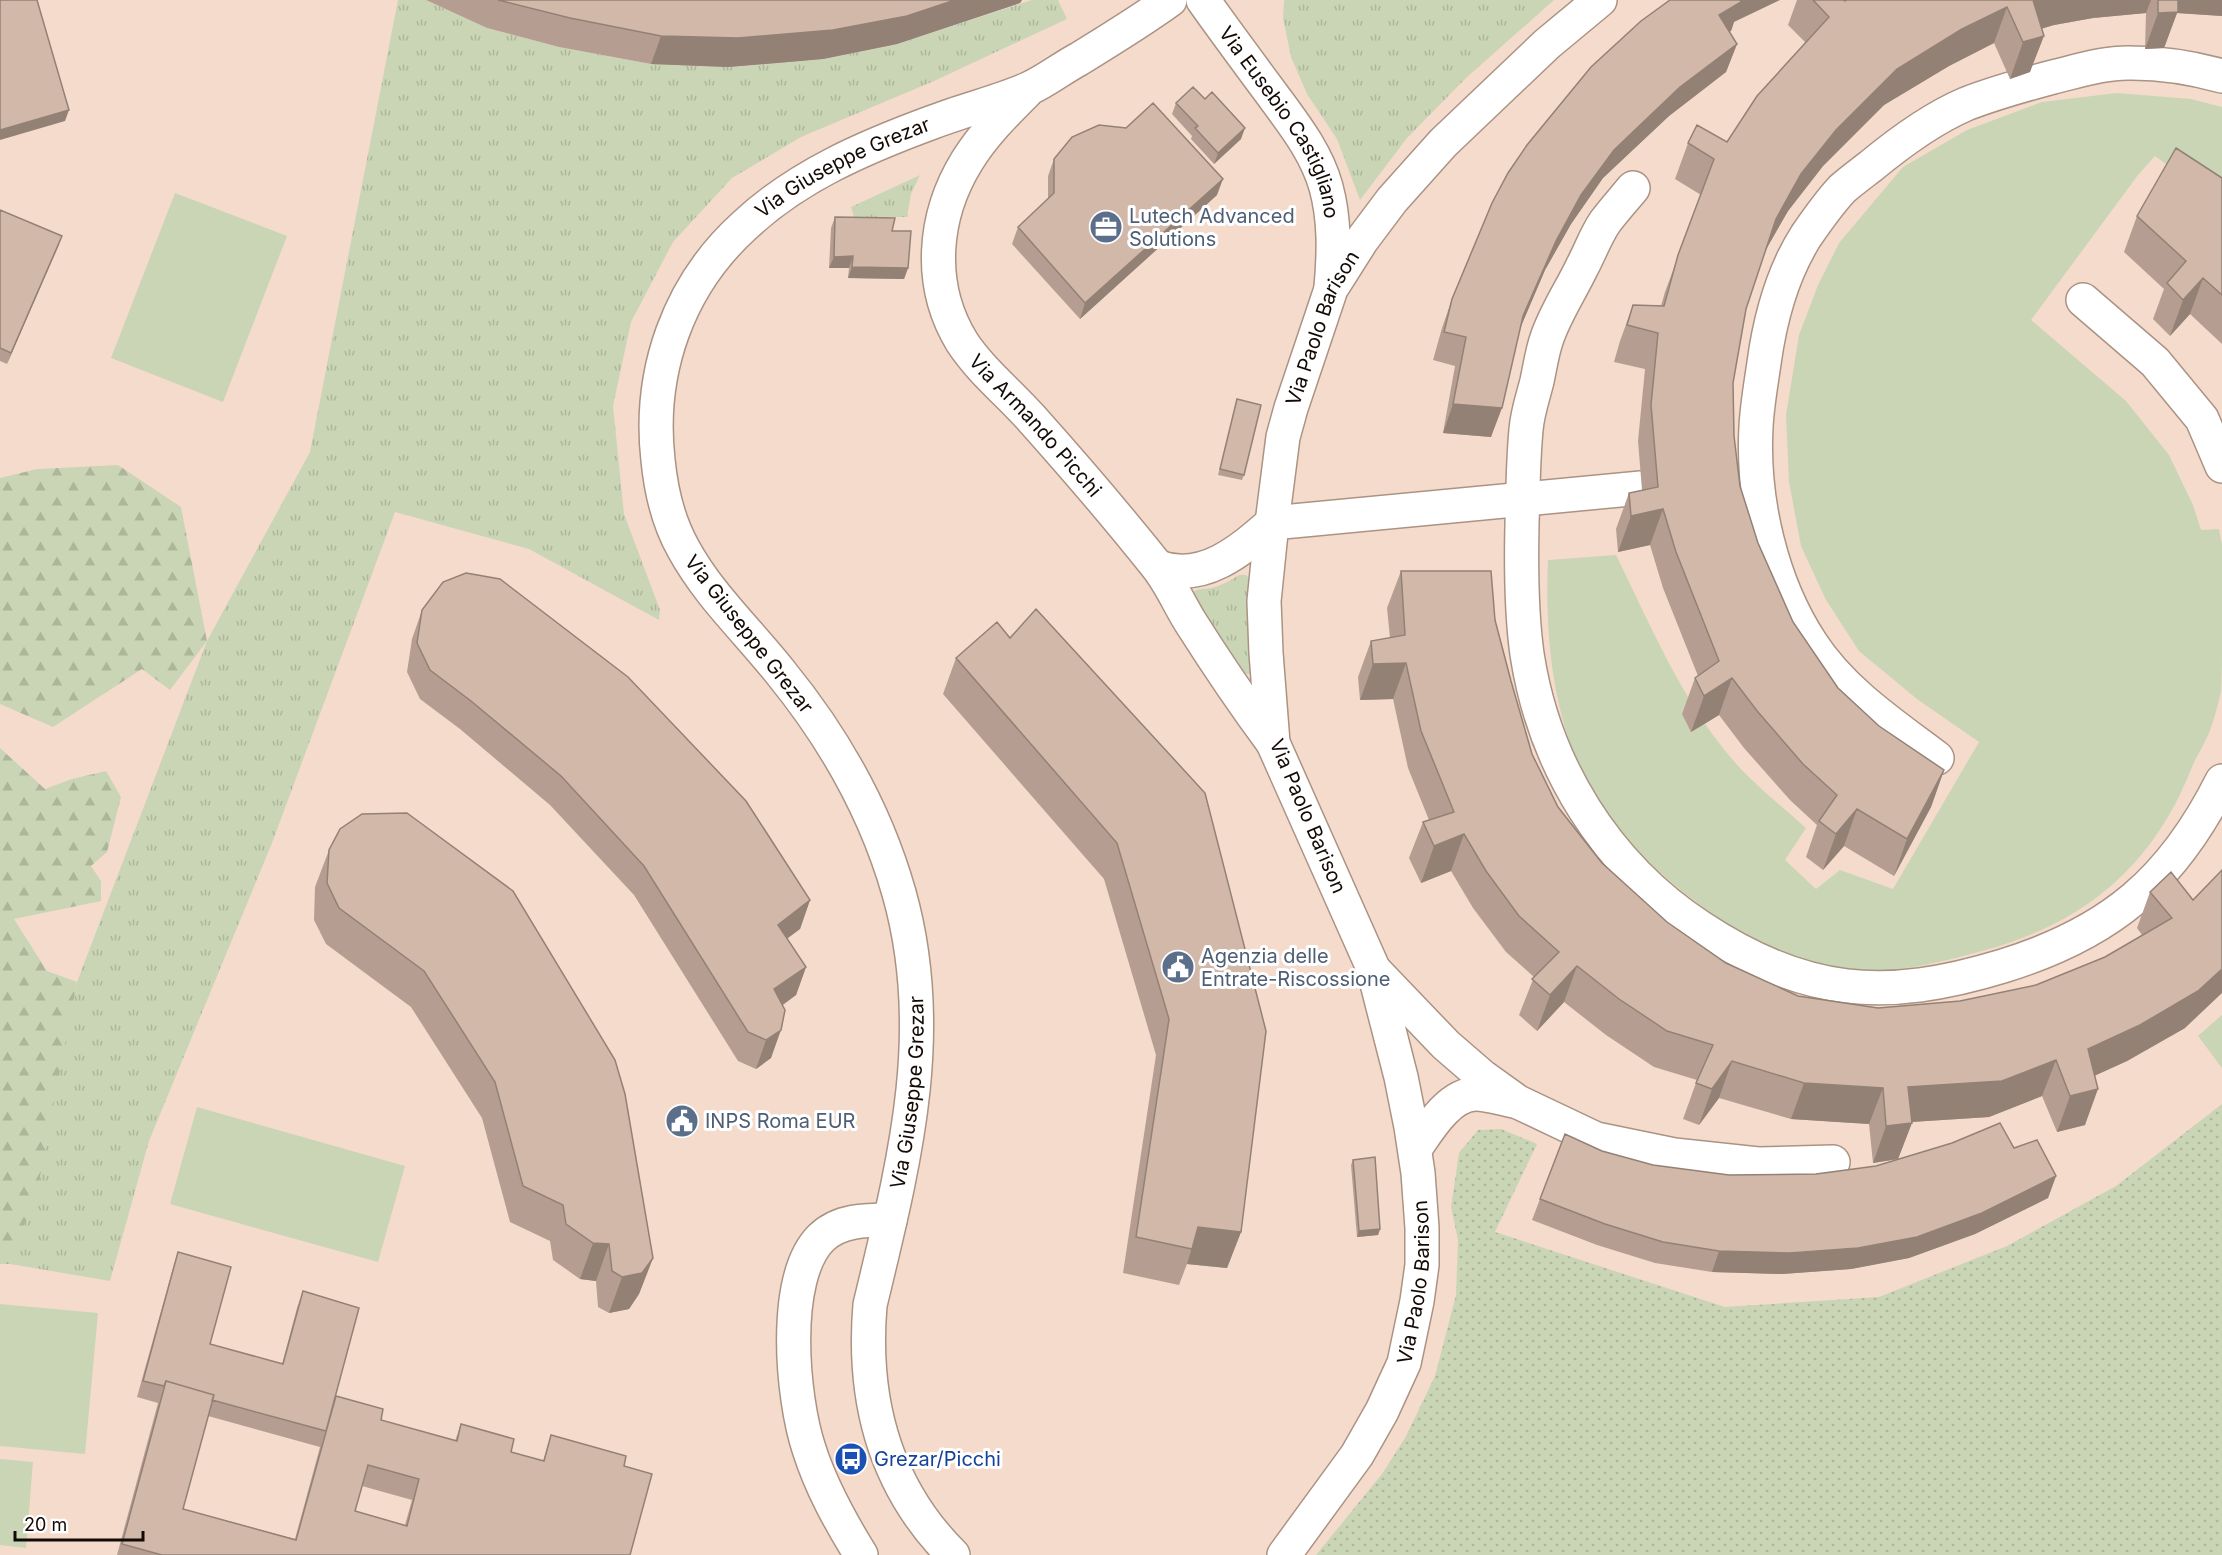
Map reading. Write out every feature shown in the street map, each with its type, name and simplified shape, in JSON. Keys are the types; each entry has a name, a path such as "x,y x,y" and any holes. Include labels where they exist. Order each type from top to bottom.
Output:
{"street":[{"name":"Via Giuseppe Grezar","path":"952,1555 928,1527 899,1482 888,1457 878,1422 870,1377 868,1327 870,1305 908,1135 918,1053 915,978 909,934 899,893 872,817 851,775 799,695 779,669 722,606 695,570 681,544 664,500 659,476 655,433 658,384 675,324 694,285 715,256 741,228 768,205 798,184 849,157 932,122 1029,88 1127,29 1170,0"},
{"name":"Via Eusebio Castigliano","path":"1203,0 1295,126 1320,171 1329,198 1333,226 1331,289"},
{"name":"Via Paolo Barison","path":"1284,1551 1339,1483 1382,1411 1404,1363 1413,1329 1422,1265 1421,1199 1415,1149 1401,1077 1373,968 1273,743 1264,611 1283,437 1331,289 1362,240 1392,200 1443,143 1547,44 1600,0"},
{"path":"1937,758 1862,700 1830,668 1810,642 1783,591 1744,478 1756,429 1767,339 1787,274 1806,237 1842,189 1886,153 1933,121 1982,98 2032,82 2094,67 2130,63 2175,66 2222,76"},
{"name":"Via Armando Picchi","path":"1029,88 986,135 967,161 953,189 939,235 937,256 941,289 952,324 975,359 1036,423 1158,567 1230,684 1273,743"},
{"path":"1633,188 1604,224 1547,337 1526,427 1522,500 1522,596 1530,674 1542,719 1571,789 1586,814 1630,870 1678,913 1736,950 1791,974 1844,986 1887,989 1938,982 1983,972 2067,942 2095,928 2124,908 2171,862 2191,836 2222,781"},
{"path":"2083,300 2161,370 2202,419 2222,466"},
{"path":"1158,567 1180,572 1204,568 1230,556 1272,523 1641,488"},
{"path":"1373,968 1446,1045 1483,1077 1518,1102 1596,1139 1674,1155 1758,1164 1833,1162"},
{"path":"1415,1149 1436,1119 1450,1105 1463,1098 1475,1094 1518,1102"},
{"path":"861,1555 830,1503 808,1448 796,1376 794,1334 804,1263 822,1236 836,1227 851,1222 890,1220"}],"green space":[{"path":"398,0 426,0 487,28 559,47 651,64 728,67 823,59 897,44 1032,0 1058,0 1067,19 934,81 801,137 732,178 673,242 631,322 613,406 624,514 660,610 659,620 529,549 395,512 272,843 149,1141 110,1281 10,1264 77,982 207,641 310,452"},
{"path":"1284,0 1554,0 1465,79 1407,138 1360,200 1337,139 1307,94 1291,57 1283,18"},
{"path":"2117,93 2191,99 2222,107 2222,205 2155,156 2138,175 2031,320 2126,401 2169,455 2193,505 2201,530 2219,529 2222,545 2221,692 2211,728 2177,801 2152,841 2112,885 2090,903 2065,918 2012,942 1920,966 1856,971 1802,961 1751,938 1705,909 1628,842 1604,812 1587,784 1574,754 1556,690 1548,624 1548,560 1616,555 1668,661 1697,712 1732,759 1806,828 1785,860 1816,889 1840,870 1893,889 1979,742 1917,699 1859,651 1826,600 1801,546 1789,482 1786,415 1799,335 1818,285 1839,243 1903,167 1967,130 2042,102"},
{"path":"920,175 911,194 907,217 854,217 851,207"},
{"path":"175,193 287,236 223,402 111,358"},
{"path":"118,465 181,507 207,641 170,690 142,669 53,727 0,704 0,478 37,469"},
{"path":"1239,575 1246,575 1252,581 1253,668 1250,674 1246,674 1193,599 1193,592 1216,587"},
{"path":"0,748 45,789 72,779 106,771 121,797 107,852 91,866 101,881 101,901 14,919 47,971 77,982 38,1187 10,1264 0,1264"},
{"path":"2222,1015 2222,1068 2198,1036"},
{"path":"2222,1104 2222,1555 1316,1555 1382,1474 1405,1438 1435,1376 1456,1295 1458,1240 1451,1207 1459,1153 1478,1130 1501,1129 1537,1144 1495,1232 1725,1307 1879,1297 2007,1246 2116,1186"},
{"path":"197,1107 405,1166 378,1262 170,1204"},
{"path":"0,1304 98,1313 85,1454 0,1446"},
{"path":"0,1459 33,1462 26,1548 0,1545"}],"building":[{"path":"0,0 37,0 69,110 0,130"},
{"path":"498,0 955,0 907,16 833,30 738,38 661,36 570,18"},
{"path":"1670,0 1740,0 1741,2 1719,15 1737,44 1680,87 1614,150 1581,195 1556,241 1523,316 1502,408 1453,404 1466,337 1444,332 1452,299 1492,203 1508,173 1527,145 1591,67 1641,21"},
{"path":"1813,0 2033,0 2044,36 2023,42 2007,7 1962,29 1897,69 1836,130 1801,174 1776,219 1746,309 1733,383 1734,436 1740,486 1758,543 1793,622 1838,688 1879,726 1944,770 1907,839 1857,809 1836,834 1819,821 1837,795 1803,764 1732,678 1704,696 1695,678 1719,661 1676,552 1663,509 1631,516 1629,493 1658,487 1651,405 1658,333 1627,325 1633,305 1664,306 1678,255 1714,159 1688,143 1697,125 1727,142 1757,96 1829,17"},
{"path":"2158,0 2178,0 2178,12 2158,13"},
{"path":"1193,87 1205,99 1212,92 1245,128 1218,153 1195,128 1198,126 1176,103"},
{"name":"Lutech Advanced Solutions","path":"1153,103 1223,179 1085,303 1018,227 1054,193 1054,159 1072,137 1099,125 1126,128"},
{"path":"2176,148 2222,178 2222,295 2203,278 2183,300 2167,283 2186,261 2137,216"},
{"path":"0,210 62,236 11,353 0,348"},
{"path":"835,217 895,218 892,231 911,231 908,268 852,267 853,256 834,257"},
{"path":"1237,399 1261,405 1244,475 1220,469"},
{"path":"1401,571 1491,571 1495,620 1511,681 1532,754 1558,807 1602,863 1667,922 1726,963 1798,996 1878,1008 1960,1001 2036,985 2105,957 2172,918 2150,892 2171,872 2193,900 2222,870 2222,969 2198,991 2140,1025 2088,1049 2098,1089 2070,1096 2056,1060 2002,1081 1908,1087 1912,1123 1886,1126 1883,1088 1804,1083 1732,1061 1712,1089 1696,1083 1713,1045 1667,1031 1619,999 1577,966 1550,995 1532,979 1559,952 1519,916 1486,871 1464,834 1434,846 1423,822 1454,812 1421,731 1406,663 1373,664 1371,641 1405,635"},
{"path":"466,573 500,579 628,677 746,801 810,900 778,925 806,967 774,989 785,1010 781,1030 766,1040 748,1032 644,866 561,776 430,670 417,643 422,610 443,582"},
{"name":"Agenzia delle Entrate-Riscossione","path":"1036,609 1205,793 1266,1031 1241,1232 1198,1227 1192,1249 1136,1237 1169,1019 1117,843 956,658 997,622 1010,638"},
{"path":"407,813 513,891 615,1060 625,1094 653,1258 642,1273 622,1277 612,1271 609,1244 593,1243 566,1224 563,1205 523,1186 495,1082 424,971 339,908 327,883 329,850 340,829 362,814"},
{"path":"2000,1123 2014,1148 2037,1140 2056,1176 1982,1213 1917,1237 1858,1248 1790,1253 1719,1251 1663,1242 1605,1224 1540,1199 1565,1134 1602,1151 1653,1165 1729,1175 1816,1174 1876,1166 1952,1143"},
{"path":"1375,1157 1380,1229 1359,1231 1353,1160"},
{"path":"178,1252 231,1267 210,1344 283,1364 303,1291 359,1308 326,1431 212,1400 214,1395 166,1381 164,1386 143,1381"},
{"path":"166,1381 214,1395 183,1509 296,1540 336,1396 383,1409 381,1420 457,1441 461,1424 514,1439 511,1452 544,1461 551,1435 626,1456 624,1466 652,1474 630,1555 162,1555 122,1544","holes":["368,1465 419,1479 407,1526 355,1511"]}],"place":[{"name":"Lutech Advanced Solutions","path":"1106,227"},
{"name":"Agenzia delle Entrate-Riscossione","path":"1178,967"},
{"name":"INPS Roma EUR","path":"682,1121"},
{"name":"Grezar/Picchi","path":"851,1459"}]}
